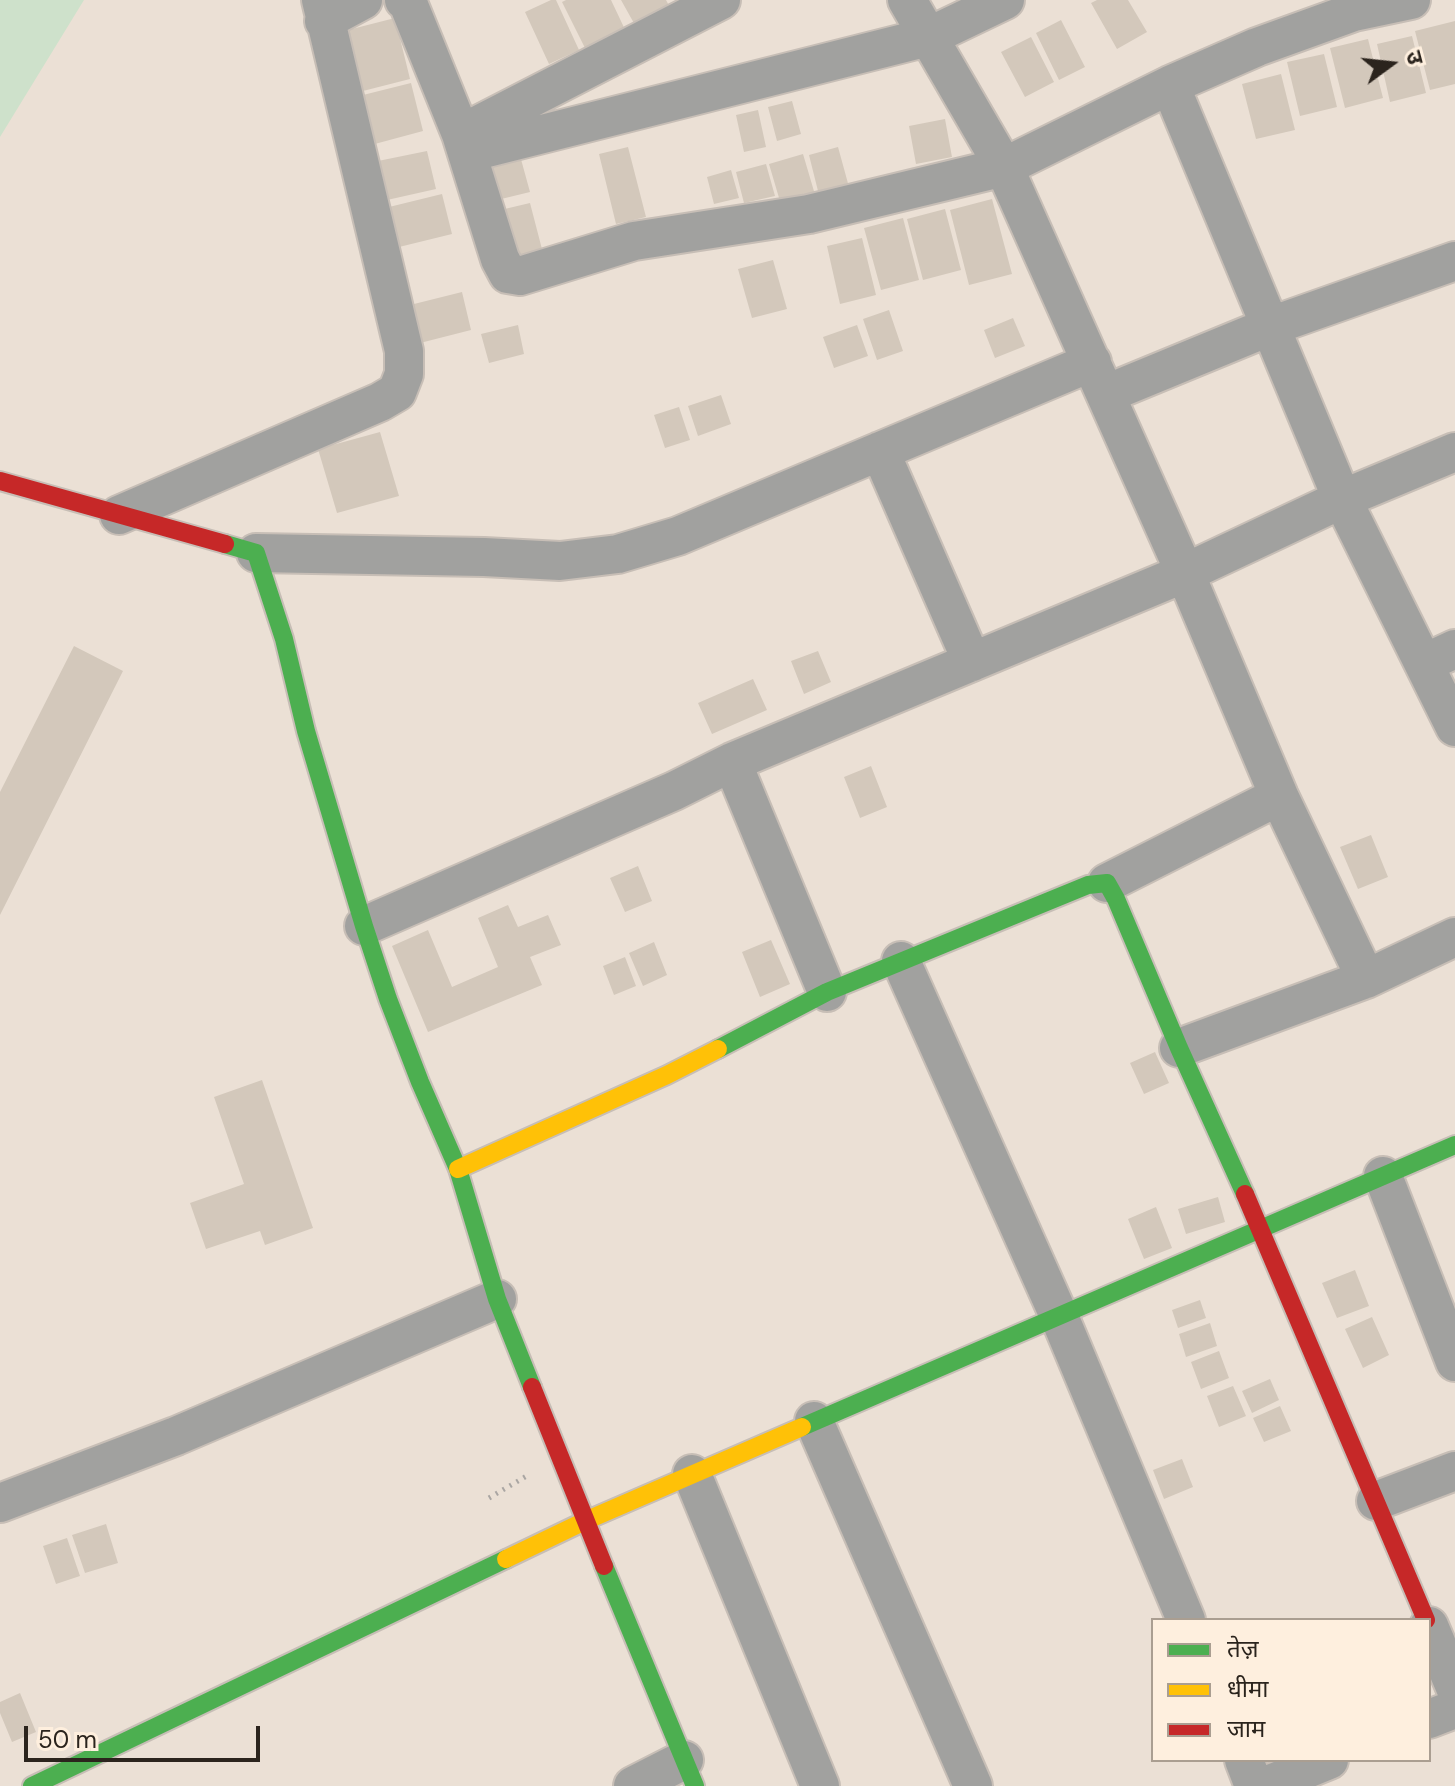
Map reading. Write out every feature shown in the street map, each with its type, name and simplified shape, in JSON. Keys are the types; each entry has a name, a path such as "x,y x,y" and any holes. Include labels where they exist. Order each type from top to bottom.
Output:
{"street":[{"path":"119,515 397,392 404,374 404,351 323,10 363,0"},
{"path":"404,0 408,3 464,144 500,259 508,274 520,276 634,241 809,214 1004,167 1170,85 1257,47 1354,12 1411,0"},
{"path":"464,144 721,0"},
{"path":"907,0 1004,167 1185,573 1279,796 1366,979"},
{"path":"464,144 928,37 1005,0"},
{"path":"1170,85 1342,499 1440,656 1455,727"},
{"path":"0,481 256,553 560,561 618,554 678,536 880,451 1099,378 1271,326 1455,261"},
{"path":"880,451 972,662"},
{"path":"364,926 674,791 732,762 1185,573 1342,499 1455,452"},
{"path":"256,553 284,639 306,731 388,999 458,1169 497,1299 690,1773 633,1786"},
{"path":"732,762 827,992"},
{"path":"458,1169 667,1075 827,992 1088,885 1107,883 1279,796"},
{"path":"1107,883 1261,1229 1425,1618"},
{"path":"1179,1048 1366,979 1455,937"},
{"path":"901,961 1059,1316 1185,1618"},
{"path":"32,1786 585,1521 1455,1145"},
{"path":"1383,1176 1455,1362"},
{"path":"0,1503 176,1436 497,1299"},
{"path":"814,1421 973,1786"},
{"path":"1376,1501 1455,1471"},
{"path":"692,1474 820,1786"},
{"path":"1431,1631 1454,1686 1431,1716"},
{"path":"1245,1762 1254,1786"},
{"path":"1265,1786 1324,1762"}],"green space":[{"path":"0,0 84,0 0,137"}],"building":[{"path":"556,0 579,50 549,64 525,12"},
{"path":"611,0 629,38 590,58 562,2"},
{"path":"621,0 666,0 674,15 640,34"},
{"path":"1097,0 1128,0 1147,32 1117,49 1091,3"},
{"path":"395,18 410,79 359,92 344,31"},
{"path":"1061,20 1085,67 1059,80 1036,33"},
{"path":"1455,21 1455,84 1430,90 1415,31"},
{"path":"1412,36 1426,93 1390,102 1377,44"},
{"path":"1031,37 1054,82 1025,97 1001,52"},
{"path":"1368,39 1383,98 1345,108 1330,48"},
{"path":"1324,54 1337,107 1300,116 1287,62"},
{"path":"1281,74 1295,130 1256,139 1242,84"},
{"path":"411,83 423,131 371,145 359,96"},
{"path":"792,101 801,134 777,141 768,107"},
{"path":"758,110 766,147 744,152 736,115"},
{"path":"945,119 952,157 916,164 909,126"},
{"path":"628,147 646,217 616,224 599,154"},
{"path":"838,147 849,187 819,195 809,155"},
{"path":"427,151 436,189 387,200 378,161"},
{"path":"519,152 530,192 493,201 482,161"},
{"path":"803,154 816,198 782,208 769,164"},
{"path":"766,164 775,196 744,203 736,172"},
{"path":"731,170 739,198 714,204 707,177"},
{"path":"442,194 452,234 395,248 385,208"},
{"path":"992,199 1012,274 969,285 950,210"},
{"path":"530,203 543,253 505,262 492,212"},
{"path":"945,209 961,270 923,280 907,219"},
{"path":"903,218 919,280 881,290 864,228"},
{"path":"862,238 876,295 840,304 827,246"},
{"path":"773,260 787,309 752,318 738,269"},
{"path":"462,292 471,330 420,343 410,305"},
{"path":"889,310 903,351 877,360 863,319"},
{"path":"1013,318 1025,346 995,358 984,330"},
{"path":"518,325 524,354 489,363 481,334"},
{"path":"857,325 868,356 834,368 823,337"},
{"path":"721,395 731,424 698,436 688,406"},
{"path":"679,407 690,440 665,448 654,415"},
{"path":"380,432 399,496 337,513 318,449"},
{"path":"74,646 123,671 0,915 0,792"},
{"path":"818,651 831,682 804,694 791,661"},
{"path":"753,679 767,710 712,734 698,703"},
{"path":"871,766 887,807 860,818 844,777"},
{"path":"1371,835 1388,877 1358,889 1340,847"},
{"path":"638,866 652,901 625,912 610,878"},
{"path":"508,905 518,927 548,915 561,945 530,957 542,985 428,1032 392,946 428,930 452,987 498,967 478,918"},
{"path":"771,940 790,984 760,997 742,952"},
{"path":"654,942 667,975 643,986 629,953"},
{"path":"625,957 636,986 614,995 603,966"},
{"path":"1155,1052 1169,1083 1144,1094 1130,1063"},
{"path":"262,1080 313,1228 265,1245 260,1231 206,1249 190,1203 244,1184 214,1097"},
{"path":"1218,1197 1225,1222 1186,1234 1178,1209"},
{"path":"1156,1207 1172,1248 1144,1259 1128,1219"},
{"path":"1355,1270 1369,1306 1337,1318 1322,1283"},
{"path":"1200,1300 1206,1318 1178,1328 1172,1310"},
{"path":"1372,1317 1389,1355 1363,1368 1345,1329"},
{"path":"1210,1323 1217,1346 1186,1357 1179,1334"},
{"path":"1219,1351 1229,1378 1201,1389 1191,1362"},
{"path":"1270,1379 1279,1400 1252,1413 1242,1391"},
{"path":"1233,1386 1246,1416 1219,1427 1207,1396"},
{"path":"1280,1406 1291,1431 1264,1442 1253,1418"},
{"path":"1182,1459 1193,1487 1164,1499 1153,1470"},
{"path":"106,1524 118,1563 85,1573 72,1535"},
{"path":"67,1538 80,1576 56,1584 43,1546"},
{"path":"20,1693 36,1732 12,1742 0,1713 0,1702"}],"traffic: fast":[{"path":"225,544 256,553 284,639 306,731 388,999 458,1169 497,1299 532,1387"},
{"path":"718,1049 827,992 1088,885 1107,883 1245,1194"},
{"path":"802,1427 1455,1145"},
{"path":"32,1786 506,1559"},
{"path":"604,1566 695,1786"}],"traffic: slow":[{"path":"458,1169 718,1049"},
{"path":"506,1559 585,1521 802,1427"}],"traffic: jam":[{"path":"0,481 225,544"},
{"path":"1245,1194 1425,1618"},
{"path":"532,1387 604,1566"}]}
